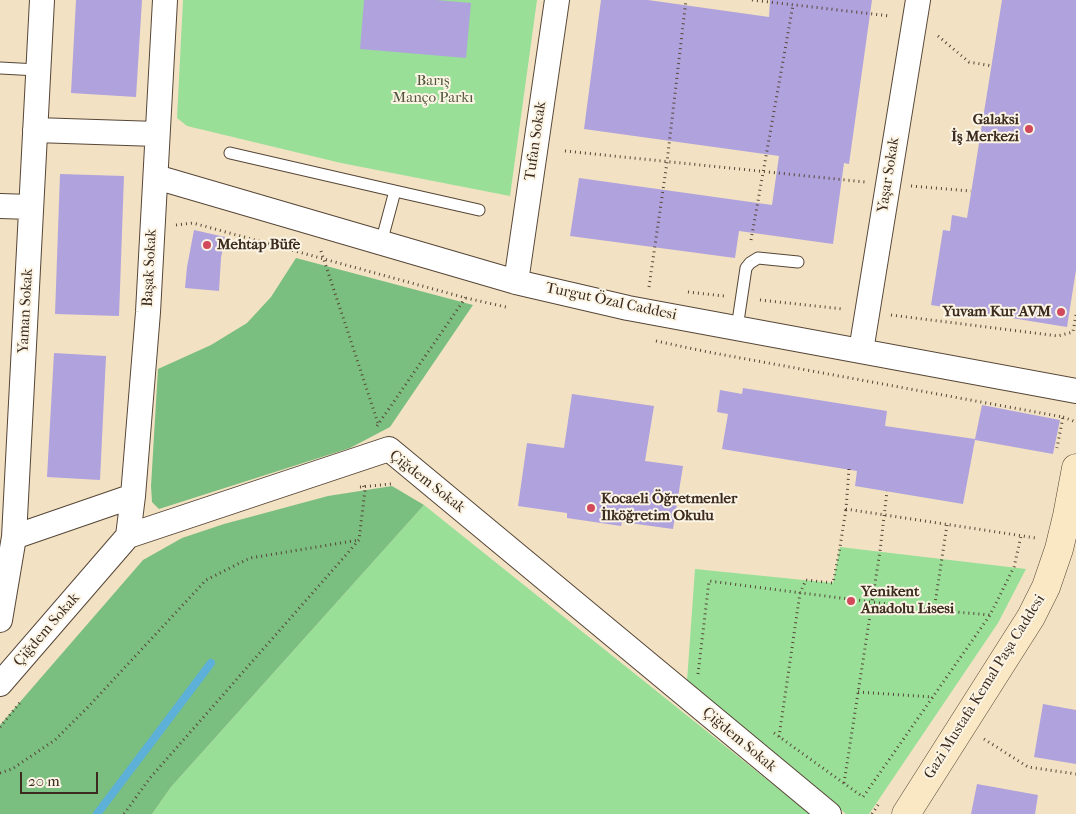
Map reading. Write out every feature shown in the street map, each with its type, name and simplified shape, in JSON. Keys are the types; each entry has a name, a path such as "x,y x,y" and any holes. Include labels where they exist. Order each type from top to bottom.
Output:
{"street":[{"name":"Yaman Sokak","path":"0,620 14,536 42,0"},
{"name":"Başak Sokak","path":"128,536 134,496 148,312 165,0"},
{"name":"Tufan Sokak","path":"516,282 557,0"},
{"name":"Yaşar Sokak","path":"860,351 918,0"},
{"path":"35,130 158,134"},
{"name":"Turgut Özal Caddesi","path":"156,177 516,282 628,308 1076,391"},
{"path":"0,206 31,207"},
{"name":"Çiğdem Sokak","path":"0,684 128,536 389,448 829,814"},
{"name":"Gazi Mustafa Kemal Paşa Caddesi","path":"906,814 1031,617 1046,587 1059,549 1067,516 1066,461"},
{"path":"14,536 134,496"}],"lane":[{"path":"0,68 38,70"},
{"path":"230,152 479,210"},
{"path":"381,243 395,191"},
{"path":"737,328 746,268 750,263 758,258 798,262"}],"path":[{"path":"651,273 667,162 686,0"},
{"path":"752,0 887,15"},
{"path":"746,268 793,5"},
{"path":"969,62 992,66"},
{"path":"565,151 971,191"},
{"path":"172,232 174,225 192,223 508,308"},
{"path":"312,223 379,423"},
{"path":"124,814 150,778 360,540 365,490 353,461 483,272"},
{"path":"651,340 1063,416 1076,422"},
{"path":"1063,416 1066,461"},
{"path":"779,737 800,592 806,580 833,583 846,509 850,470"},
{"path":"354,488 397,484"},
{"path":"844,783 880,551 886,491"},
{"path":"846,509 1038,539"},
{"path":"934,610 947,525"},
{"path":"772,732 864,797 990,615 1014,567 1021,536"},
{"path":"0,774 12,769 55,740 206,580 250,558 360,540"},
{"path":"698,679 709,580 934,610 990,615"},
{"path":"858,692 933,697"},
{"path":"0,727 25,696"},
{"path":"962,725 1028,767 1076,774"},
{"path":"872,814 883,798"}],"green space":[{"name":"Barış Manço Parkı","path":"183,0 537,0 510,196 341,163 187,126 177,118"},
{"path":"296,258 473,305 390,427 350,448 159,509 152,502 151,486 158,369 211,345 247,323 271,297"},
{"path":"392,486 424,505 171,787 152,814 0,814 0,725 143,560 182,538 224,524 328,496"},
{"path":"424,505 810,814 152,814 171,787"},
{"path":"840,547 1026,569 998,623 869,814 846,814 687,681 695,569 833,583"}],"building":[{"path":"76,0 142,0 136,97 71,93"},
{"path":"364,0 436,0 471,3 466,58 360,49"},
{"path":"601,0 648,0 769,17 770,0 872,0 849,164 844,163 833,244 739,231 735,258 570,236 579,178 772,205 779,156 584,129"},
{"name":"Galaksi İş Merkezi","path":"1002,0 1076,0 1076,270 1067,327 931,305 943,230 950,231 952,215 967,218"},
{"path":"60,174 124,176 119,316 55,314"},
{"path":"194,230 225,237 221,258 219,291 185,288"},
{"path":"54,353 106,356 100,480 47,477"},
{"path":"743,388 887,411 885,426 975,439 982,405 1060,420 1053,454 975,440 963,504 855,486 857,471 722,449 728,414 717,412 720,390 742,394"},
{"path":"572,394 654,406 645,461 683,466 673,529 622,522 621,526 567,518 567,513 518,506 527,443 564,448"},
{"path":"1043,704 1076,710 1076,764 1034,757"},
{"path":"977,784 1038,795 1035,814 971,814"}],"waterway":[{"path":"97,814 211,663"}],"place":[{"name":"Galaksi İş Merkezi","path":"1029,129"},
{"name":"Mehtap Büfe","path":"207,245"},
{"name":"Yuvam Kur AVM","path":"1061,312"},
{"name":"Kocaeli Öğretmenler İlköğretim Okulu","path":"591,508"},
{"name":"Yenikent Anadolu Lisesi","path":"851,601"}]}
